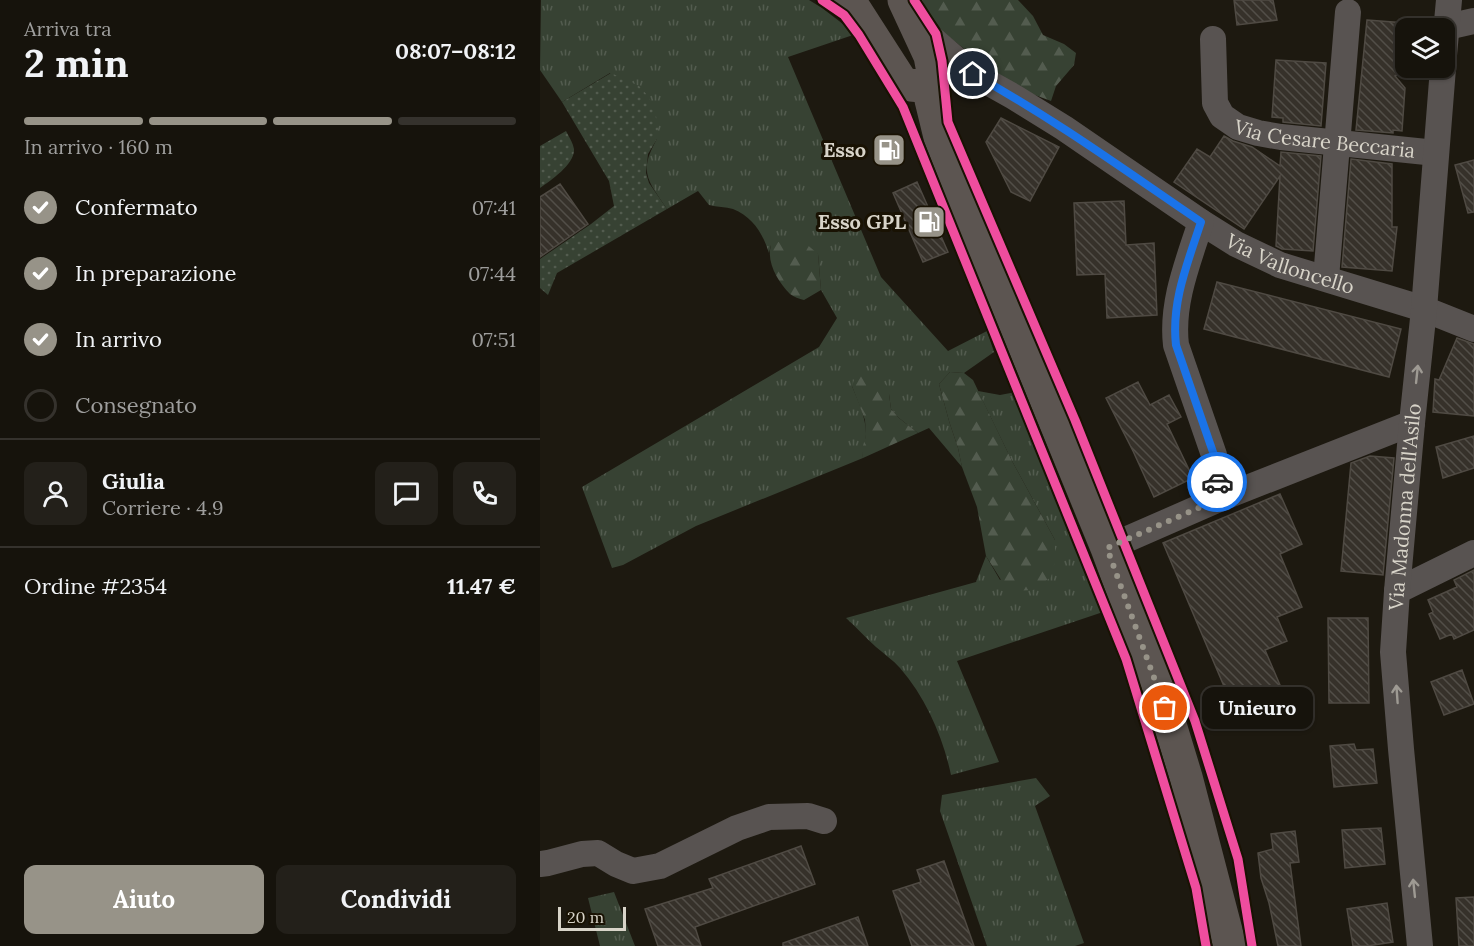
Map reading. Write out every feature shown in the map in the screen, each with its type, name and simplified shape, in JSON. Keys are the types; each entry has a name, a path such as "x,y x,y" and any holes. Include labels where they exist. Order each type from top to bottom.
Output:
{"main road":[{"path":"849,4 916,81 924,112 940,137 1107,548 1162,697 1230,946"},
{"path":"909,12 930,56 933,72 916,81"}],"street":[{"path":"1448,18 1449,0"},
{"name":"Via Valloncello","path":"909,12 973,74 1064,128 1201,222 1256,254 1280,265 1424,309 1474,329"},
{"path":"1326,278 1348,12"},
{"path":"1455,25 1474,21"},
{"name":"Via Cesare Beccaria","path":"1213,39 1215,103 1222,116 1238,127 1258,133 1337,144 1436,153"},
{"name":"Via Madonna dell'Asilo","path":"1420,946 1394,652 1397,591 1424,309 1442,78"},
{"path":"1201,222 1181,285 1174,330 1176,345 1214,455 1219,499"},
{"path":"1107,548 1219,499 1412,423"},
{"path":"1397,591 1474,553"},
{"path":"540,864 582,854 598,853 633,871 660,866 737,828 769,817 808,816 824,821"}],"green space":[{"path":"541,0 809,0 856,34 788,57 881,277 948,351 987,331 994,352 964,373 950,372 939,384 962,467 929,428 918,433 899,418 891,409 889,394 852,386 865,421 866,437 863,458 696,526 623,565 612,568 582,487 819,347 837,318 821,290 818,254 771,245 769,253 764,239 752,221 733,209 709,205 698,191 667,209 648,176 648,160 657,139 610,73 562,102 540,70"},
{"path":"920,0 1018,0 1033,16 1043,35 1064,44 1076,53 1074,65 1056,86 1051,101 1011,86 943,32"},
{"path":"611,73 639,86 648,96 655,110 657,139 648,154 646,173 649,183 667,209 557,273 548,295 540,288 540,259 614,206 609,181 562,102"},
{"path":"566,131 574,149 571,160 562,171 540,188 540,146"},
{"path":"790,239 804,242 818,254 821,290 804,300 790,294 777,278 770,258 771,245"},
{"path":"871,372 886,385 891,409 918,433 863,458 862,449 866,436 865,420 852,386 856,374"},
{"path":"950,372 964,373 973,380 1012,461 1055,540 1055,561 1051,577 1033,590 1008,591 986,556 977,507 962,467 939,384"},
{"path":"978,391 1000,395 1016,392 1103,612 957,661 999,762 951,775 938,732 918,692 897,665 846,618 976,582 986,556 1000,580 1055,540 1012,461"},
{"path":"1036,778 1050,796 1035,806 1084,943 1075,946 987,946 940,811 942,795"},
{"path":"614,892 635,946 600,946 588,898"}],"building":[{"path":"1234,0 1273,0 1277,20 1237,25"},
{"path":"1367,20 1395,22 1395,78 1405,88 1402,131 1393,130 1393,133 1356,130"},
{"path":"1276,60 1326,63 1321,126 1283,122 1283,118 1272,117"},
{"path":"1001,118 1059,147 1030,201 1011,192 986,142"},
{"path":"1224,136 1252,147 1280,166 1281,152 1321,156 1313,251 1282,249 1276,246 1280,176 1244,229 1174,182 1197,149 1210,157"},
{"path":"1351,159 1392,164 1392,227 1397,227 1392,271 1342,267"},
{"path":"1474,160 1474,212 1468,213 1455,165"},
{"path":"917,182 948,252 923,262 893,193"},
{"path":"560,184 588,224 540,257 540,197"},
{"path":"1124,201 1126,245 1154,243 1157,315 1107,318 1105,274 1077,275 1074,203"},
{"path":"1217,282 1401,329 1389,377 1204,329"},
{"path":"1457,338 1474,344 1474,416 1433,412 1435,379 1439,380"},
{"path":"1138,382 1150,405 1169,395 1181,417 1167,424 1193,478 1154,497 1106,398"},
{"path":"1474,436 1474,468 1443,478 1436,447"},
{"path":"1370,456 1394,458 1383,575 1341,571 1351,463"},
{"path":"1280,494 1302,544 1280,554 1302,607 1277,617 1287,641 1265,650 1283,692 1235,712 1163,543"},
{"path":"1474,570 1474,630 1454,639 1452,634 1440,639 1429,614 1433,612 1428,600 1457,587 1454,580"},
{"path":"1328,618 1368,618 1369,703 1329,703"},
{"path":"1462,670 1474,704 1444,715 1431,682"},
{"path":"1354,744 1356,750 1373,749 1377,783 1334,787 1330,746"},
{"path":"1381,828 1385,864 1345,868 1342,830"},
{"path":"1295,831 1299,862 1290,863 1301,946 1278,946 1261,878 1258,853 1273,849 1271,834"},
{"path":"801,846 815,884 695,927 701,946 658,946 645,909 713,888 709,879"},
{"path":"944,861 974,946 912,946 893,891 921,882 917,870"},
{"path":"1474,897 1474,946 1459,946 1456,898"},
{"path":"1387,903 1393,942 1353,946 1347,909"},
{"path":"858,917 868,946 783,946 783,943"}],"cycle path":[{"path":"822,0 844,15 859,35 903,107 1126,659 1196,888 1206,946"},
{"path":"914,0 936,34 942,61 948,122 1075,420 1195,721 1238,859 1252,946"}],"way so far":[{"path":"1165,708 1107,548 1219,499 1217,482"}],"place":[{"name":"Esso","path":"889,150"},
{"name":"Esso GPL","path":"929,222"},
{"name":"Unieuro","path":"1165,708"}],"route":[{"path":"973,74 1064,128 1201,222 1181,285 1174,330 1176,345 1214,455 1217,482"}]}
